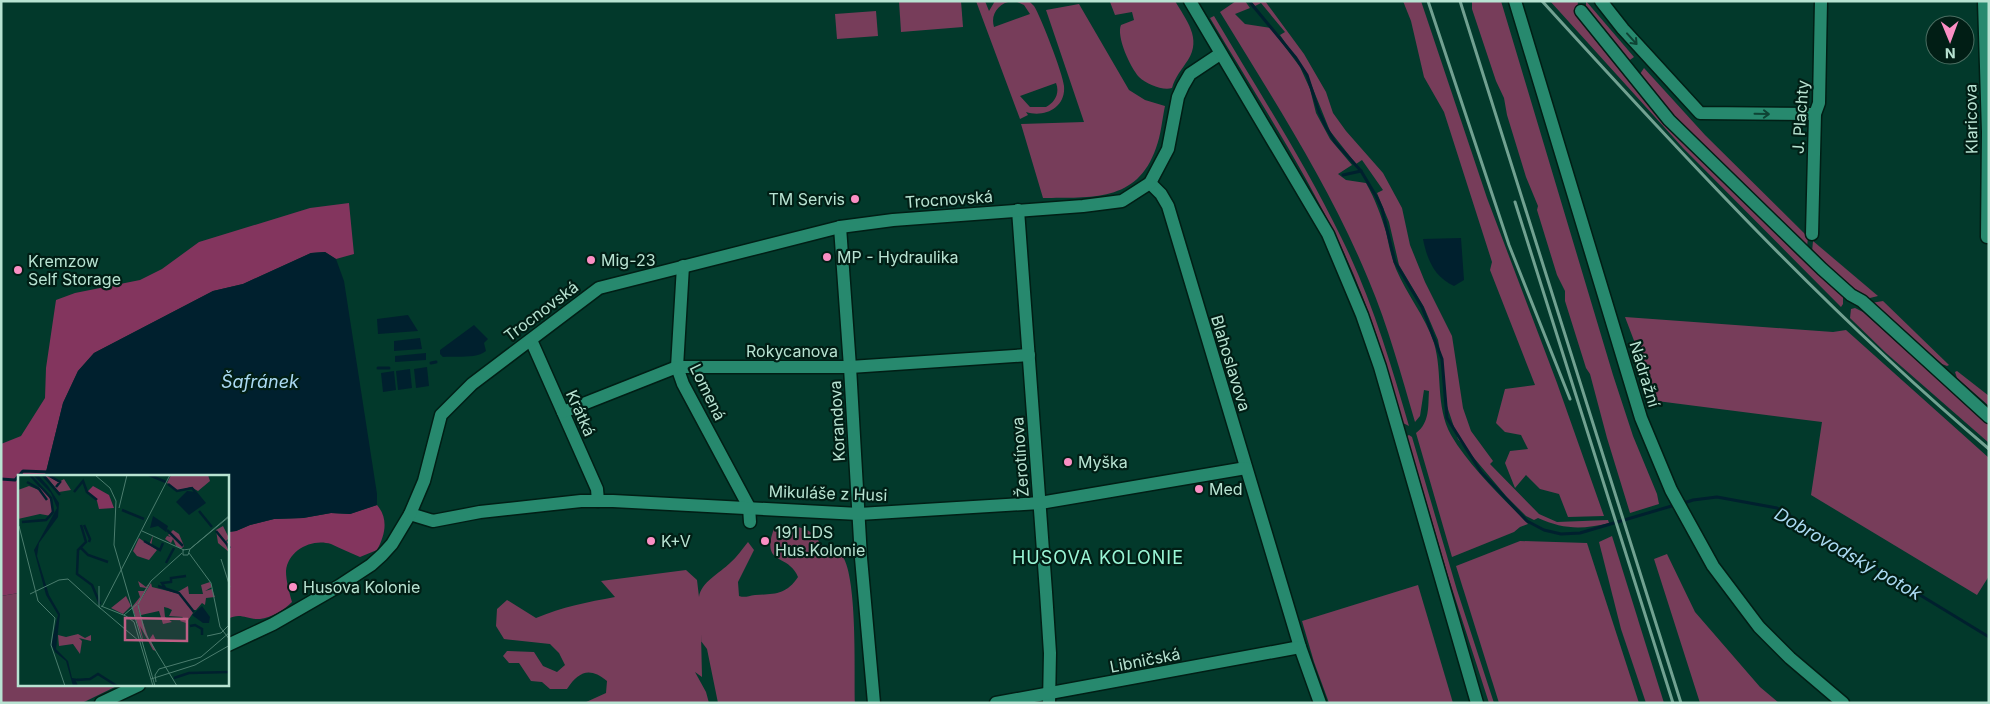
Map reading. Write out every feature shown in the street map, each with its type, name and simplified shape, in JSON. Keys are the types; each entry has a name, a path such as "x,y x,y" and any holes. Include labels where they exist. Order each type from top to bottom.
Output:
{"street":[{"path":"1190,1 1328,234 1362,315 1383,376 1477,703"},
{"name":"Nádražní","path":"1515,1 1641,418 1671,490 1713,566 1759,628 1842,703"},
{"path":"1601,1 1648,58 1700,114 1815,114"},
{"name":"J. Plachty","path":"1812,234 1815,114 1819,103 1821,1"},
{"name":"Klaricova","path":"1984,1 1988,133 1987,237"},
{"path":"1580,11 1669,120 1811,258 1989,417"},
{"path":"1150,183 1168,149 1178,96 1183,86 1190,74 1220,54"},
{"path":"1630,72 1648,58"},
{"name":"Trocnovská","path":"229,645 273,624 340,586 371,565 392,544 410,514 424,481 441,415 472,384 599,288 840,227 893,220 1083,206 1122,201 1150,183"},
{"name":"Blahoslavova","path":"1150,183 1161,194 1168,206 1300,647 1320,703"},
{"name":"Žerotínova","path":"1018,210 1050,653 1049,698"},
{"name":"Korandova","path":"840,227 874,703"},
{"name":"Lomená","path":"683,266 677,367 683,384 749,507 750,522"},
{"name":"Krátká","path":"531,340 597,489 598,501"},
{"name":"Rokycanova","path":"563,412 677,367 850,367 1029,355"},
{"name":"Mikuláše z Husi","path":"410,514 433,521 480,512 598,501 749,507 859,514 1040,503 1246,468"},
{"name":"Libničská","path":"996,703 1049,698 1300,647"},
{"path":"101,703 137,686"}],"shaded area":[{"path":"899,1 961,1 963,27 901,32"},
{"path":"976,1 985,1 989,11 995,1 1012,1 1003,4 997,10 993,18 994,27 1030,14 1024,5 1015,1 1029,1 1037,12 1060,70 1064,94 1058,105 1052,110 1040,114 1026,112 1028,115 1020,119","holes":["1056,83 1056,97 1046,107 1030,107 1020,96"]},
{"path":"1175,1 1191,29 1193,37 1192,52 1172,88 1164,89 1146,82 1135,72 1120,36 1121,25 1134,20 1132,12 1115,15 1110,2"},
{"path":"1236,1 1245,1 1250,8 1235,14 1245,24 1271,28 1300,67 1310,89 1316,113 1330,139 1352,165 1338,174 1346,180 1366,183 1382,219 1396,269 1426,324 1434,343 1437,354 1441,401 1446,424 1458,447 1467,458 1528,524 1514,532 1452,557 1416,433 1421,429 1426,419 1429,391 1424,390 1420,416 1415,422 1382,315 1354,246 1319,177 1220,12"},
{"path":"1251,1 1265,1 1304,54 1326,92 1333,113 1346,131 1383,173 1402,208 1410,245 1425,282 1452,336 1463,408 1471,431 1493,461 1490,464 1539,514 1557,522 1608,520 1609,523 1590,527 1572,527 1538,518 1534,520 1526,516 1506,496 1458,439 1447,406 1438,340 1424,307 1399,265 1389,222 1377,193 1383,190 1362,160 1356,164 1330,131 1307,74 1280,35 1285,32 1261,3 1255,6"},
{"path":"1403,1 1421,1 1487,198 1557,383 1604,516 1568,517 1559,494 1540,489 1526,475 1515,488 1505,463 1510,451 1528,449 1521,435 1505,432 1496,423 1505,389 1535,385 1490,270 1492,262 1444,112 1424,77 1411,21"},
{"path":"1472,1 1501,1 1613,375 1633,436 1657,494 1659,504 1630,513 1590,374 1586,368 1565,301 1565,291 1557,275 1537,210 1538,206 1526,177 1507,115 1504,98 1496,81 1472,9"},
{"path":"1550,1 1578,1 1581,18 1591,35 1642,96 1697,155 1843,295 1841,307 1683,148"},
{"path":"1586,1 1634,57 1627,62 1586,10"},
{"path":"1079,4 1129,90 1145,100 1165,106 1156,148 1148,166 1137,179 1125,188 1110,193 1078,198 1043,198 1021,124 1084,122 1046,10"},
{"path":"876,11 878,36 837,39 835,14"},
{"path":"1214,16 1296,153 1352,260 1371,306 1409,426 1403,423 1375,331 1339,242 1293,156 1210,18"},
{"path":"1644,68 1705,135 1808,237 1807,247 1722,165 1660,101 1641,78 1640,74"},
{"path":"349,203 354,254 336,259 325,252 311,253 243,284 213,291 94,353 78,371 63,403 45,475 18,475 18,593 1,596 1,444 21,436 45,398 46,368 56,300 75,293 140,280 162,269 199,242 310,208"},
{"path":"1813,241 1878,296 1866,299 1812,252"},
{"path":"1883,301 1949,365 1942,364 1871,303"},
{"path":"1855,308 1863,312 1989,425 1989,443 1886,353 1850,318 1851,309"},
{"path":"1625,317 1833,332 1846,330 1989,458 1989,576 1977,595 1811,495 1822,422 1657,401"},
{"path":"1957,371 1989,396 1989,406 1957,378 1955,372"},
{"path":"1407,436 1412,437 1457,590 1494,703 1489,703 1448,576"},
{"path":"377,505 381,510 384,521 384,533 377,550 360,557 331,544 316,543 302,547 291,557 286,571 292,602 269,617 255,619 237,616 229,619 229,532 274,519 303,518 331,513 350,514"},
{"path":"775,526 802,528 812,533 821,545 841,554 846,565 853,602 855,703 718,703 707,649 701,641 702,677 695,672 706,692 709,703 584,703 606,693 607,681 595,674 585,673 576,678 567,689 550,689 542,682 531,681 519,663 509,663 503,656 507,651 534,652 543,666 557,672 565,665 559,653 550,644 504,639 496,626 497,609 507,600 536,618 565,608 615,597 601,581 686,570 697,580 699,597 707,582 733,561 748,542 754,550 738,582 739,596 774,594 789,587 798,577 788,564 773,554 770,548"},
{"path":"1612,536 1664,703 1646,703 1621,629 1599,542"},
{"path":"1520,541 1587,543 1639,703 1499,703 1456,566"},
{"path":"1667,554 1695,612 1760,687 1779,703 1700,703 1654,559"},
{"path":"1418,585 1453,703 1329,703 1302,621"},
{"path":"18,593 18,686 117,686 82,703 1,703 1,596"}],"water":[{"path":"1461,238 1464,280 1454,286 1441,278 1432,267 1423,239"},
{"name":"Šafránek","path":"325,252 336,259 344,281 377,494 377,505 350,514 331,513 303,518 274,519 229,532 229,475 45,475 63,403 78,371 94,353 213,291 243,284 311,253"},
{"path":"408,315 418,331 378,334 377,319"},
{"path":"474,325 488,339 484,343 486,351 482,354 466,357 443,357 440,354 440,350"},
{"path":"420,338 422,349 394,351 394,341"},
{"path":"426,353 426,360 395,362 395,356"},
{"path":"427,367 429,386 416,388 414,369"},
{"path":"410,369 412,388 398,390 396,371"},
{"path":"394,371 396,390 383,392 381,373"}],"waterway":[{"name":"Dobrovodský potok","path":"1249,1 1296,58 1307,75 1326,127 1335,142 1361,171 1376,196 1382,209 1395,262 1422,307 1442,359 1447,418 1481,472 1527,521 1544,530 1561,534 1580,533 1675,505"},
{"path":"1343,175 1361,171"},
{"path":"431,363 436,362"},
{"path":"378,368 389,368"},
{"path":"19,475 23,471 49,472"},
{"path":"1,479 15,480 18,477"},
{"name":"Dobrovodský potok","path":"1681,504 1693,500 1717,497 1777,508 1989,637"}],"railway":[{"path":"1428,1 1509,245 1570,399"},
{"path":"1460,1 1681,703"},
{"path":"1542,1 1649,118 1814,289 1871,344 1989,449"},
{"path":"1515,202 1673,703"}],"place":[{"name":"TM Servis","path":"855,199"},
{"name":"MP - Hydraulika","path":"827,257"},
{"name":"Mig-23","path":"591,260"},
{"name":"Kremzow Self Storage","path":"18,270"},
{"name":"Myška","path":"1068,462"},
{"name":"Med","path":"1199,489"},
{"name":"K+V","path":"651,541"},
{"name":"191 LDS Hus.Kolonie","path":"765,541"},
{"name":"Husova Kolonie","path":"293,587"}],"district":[{"name":"HUSOVA KOLONIE","path":"1098,558"}]}
